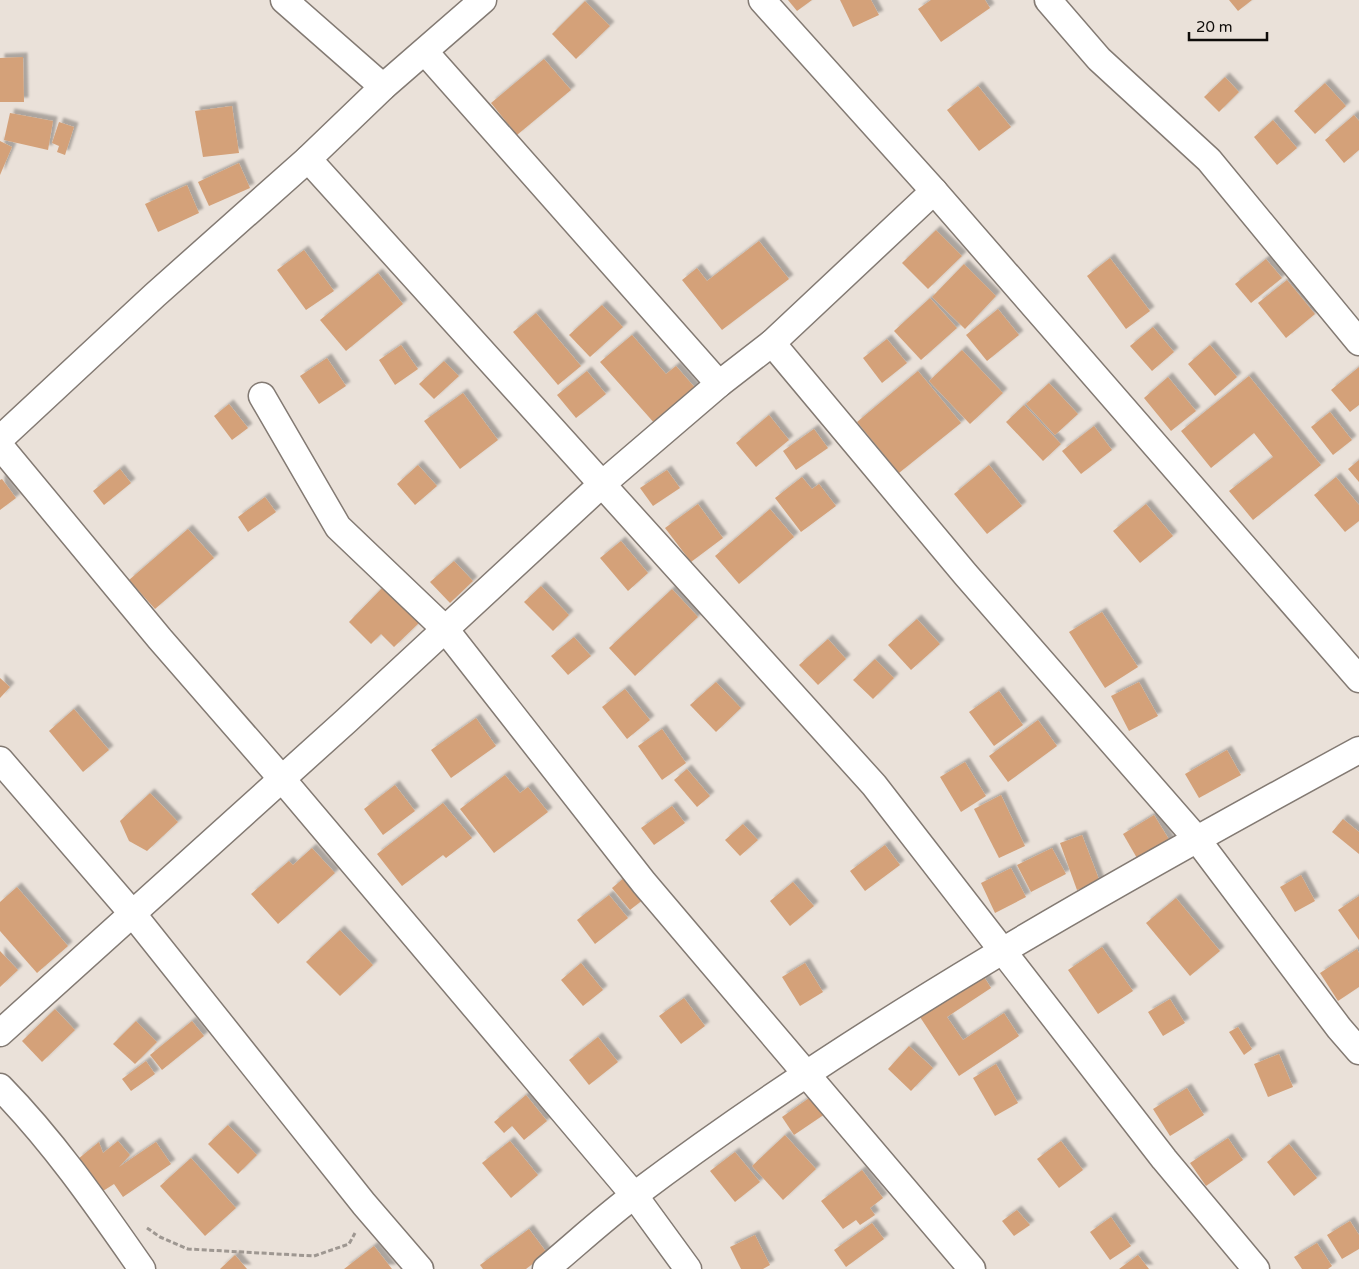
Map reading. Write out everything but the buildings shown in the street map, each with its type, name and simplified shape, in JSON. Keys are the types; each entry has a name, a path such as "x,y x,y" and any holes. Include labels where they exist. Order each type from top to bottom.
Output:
{"street":[{"path":"284,0 383,87"},
{"path":"0,439 155,294 308,159 383,87 483,0"},
{"path":"762,0 934,191 1359,678"},
{"path":"1048,0 1099,60 1214,165 1359,342"},
{"path":"425,52 719,384"},
{"path":"308,159 874,785 1164,1159 1256,1269"},
{"path":"0,1033 523,560 601,485 719,384 772,343 934,191"},
{"path":"772,343 966,575 1196,838 1339,1028 1359,1051"},
{"path":"262,396 338,527 445,629 644,883 972,1269"},
{"path":"0,446 160,639 282,779 634,1195 688,1269"},
{"path":"546,1269 634,1195 807,1073 1002,952 1196,838 1359,750"},
{"path":"0,760 132,913 369,1209 420,1269"},
{"path":"0,1087 30,1117 109,1221 142,1269"}],"path":[{"path":"109,1221 120,1215 141,1224 160,1237 188,1249 314,1256 349,1244 369,1209"}]}
